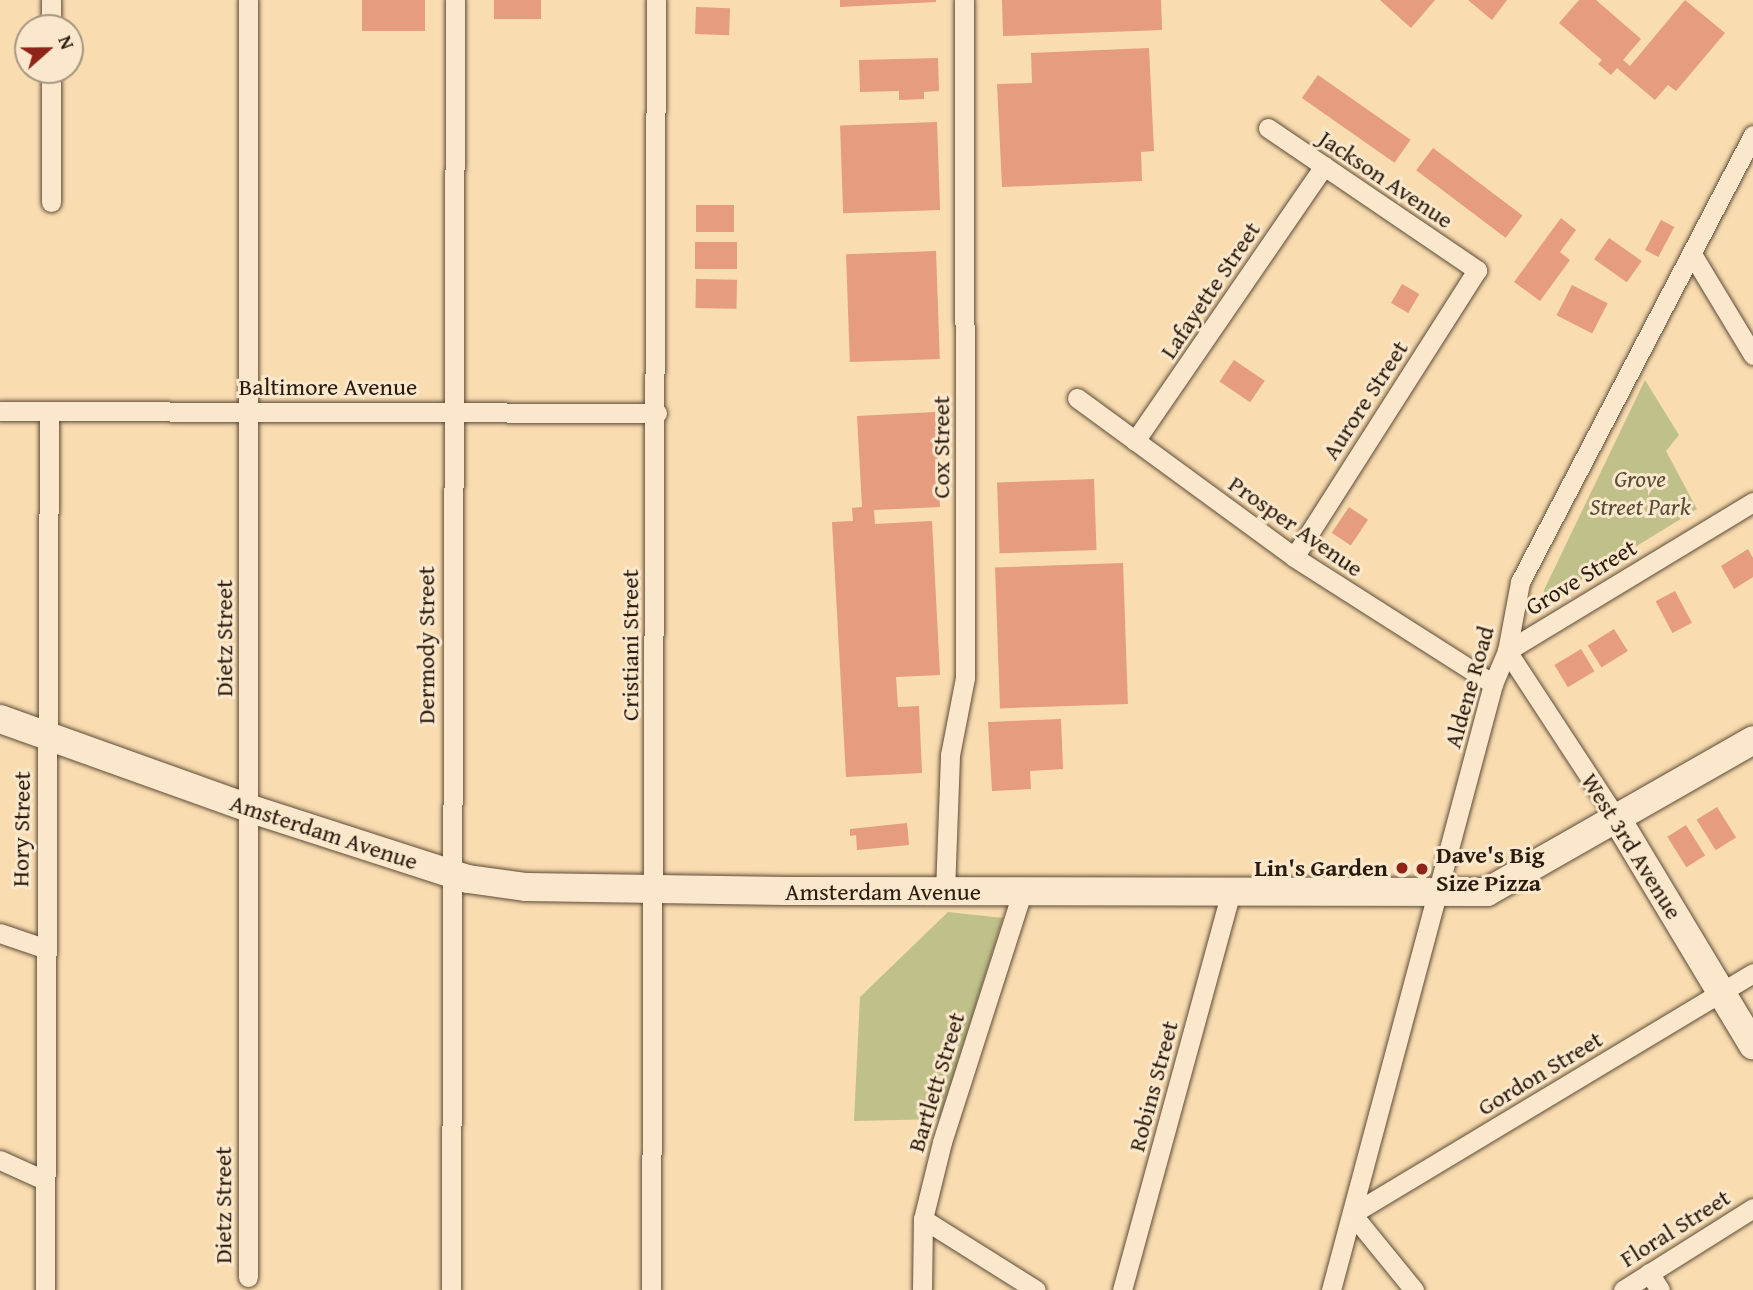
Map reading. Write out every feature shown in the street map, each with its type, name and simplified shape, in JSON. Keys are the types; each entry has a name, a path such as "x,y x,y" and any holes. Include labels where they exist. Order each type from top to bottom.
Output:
{"main road":[{"name":"Amsterdam Avenue","path":"0,719 248,808 449,873 526,887 653,889 1230,894 1488,892 1753,740"},
{"name":"West 3rd Avenue","path":"1617,819 1753,1045"}],"street":[{"name":"Dietz Street","path":"248,0 248,1277"},
{"name":"Dermody Street","path":"451,1290 449,873 455,0"},
{"name":"Cristiani Street","path":"651,1290 657,412 656,0"},
{"name":"Cox Street","path":"944,892 950,755 965,678 964,0"},
{"path":"51,84 51,202"},
{"name":"Jackson Avenue","path":"1268,128 1477,270"},
{"name":"Aldene Road","path":"1331,1290 1493,684 1507,651 1520,582 1753,135"},
{"name":"Lafayette Street","path":"1135,441 1324,166"},
{"path":"1692,254 1753,355"},
{"name":"Aurore Street","path":"1294,557 1477,270"},
{"name":"Prosper Avenue","path":"1077,398 1294,557 1493,684"},
{"name":"Baltimore Avenue","path":"0,411 657,412"},
{"name":"Hory Street","path":"45,1290 42,1179 49,412"},
{"name":"Grove Street","path":"1507,651 1753,502"},
{"name":"West 3rd Avenue","path":"1507,651 1617,819"},
{"name":"Bartlett Street","path":"922,1290 923,1219 950,1116 1022,893"},
{"name":"Robins Street","path":"1122,1290 1230,894"},
{"path":"0,933 44,948"},
{"name":"Gordon Street","path":"1352,1214 1753,973"},
{"path":"0,1160 42,1179"},
{"name":"Floral Street","path":"1623,1290 1753,1208"},
{"path":"1352,1214 1414,1290"},
{"path":"923,1219 1035,1290"},
{"path":"1649,1273 1660,1290"}],"green space":[{"name":"Grove Street Park","path":"1645,380 1679,435 1666,451 1697,509 1542,604 1544,590"},
{"path":"948,912 1003,918 940,1119 854,1121 860,997"}],"building":[{"path":"362,0 425,0 425,31 362,31"},
{"path":"494,0 541,0 541,19 494,19"},
{"path":"840,0 936,0 936,2 840,7"},
{"path":"1002,0 1161,0 1162,30 1003,36"},
{"path":"1380,0 1435,0 1411,28"},
{"path":"1468,0 1507,0 1492,20"},
{"path":"1579,0 1596,0 1641,39 1623,60 1630,66 1685,0 1725,33 1676,91 1668,85 1655,100 1617,68 1611,75 1598,64 1602,60 1559,23"},
{"path":"696,7 730,8 729,35 695,34"},
{"path":"1149,48 1154,151 1141,152 1142,181 1002,187 997,84 1032,83 1031,53"},
{"path":"938,58 939,91 924,92 924,99 899,100 899,91 860,92 859,60"},
{"path":"1318,75 1411,140 1395,163 1302,98"},
{"path":"937,122 940,210 843,213 840,125"},
{"path":"1433,148 1522,215 1506,238 1416,170"},
{"path":"696,205 734,205 734,232 696,232"},
{"path":"1561,218 1576,230 1560,252 1570,260 1540,301 1514,282"},
{"path":"1661,220 1674,227 1658,257 1645,250"},
{"path":"1609,238 1642,261 1627,282 1594,259"},
{"path":"695,242 737,242 737,269 695,269"},
{"path":"936,251 940,359 850,362 846,254"},
{"path":"696,279 737,280 736,309 695,308"},
{"path":"1402,284 1419,294 1408,313 1391,303"},
{"path":"1572,285 1608,303 1592,333 1557,315"},
{"path":"1234,360 1265,381 1250,402 1219,382"},
{"path":"935,412 940,507 874,510 875,524 932,521 940,675 896,677 898,707 919,706 922,773 846,777 832,522 853,521 852,508 862,507 857,416"},
{"path":"1094,479 1096,550 1000,553 997,482"},
{"path":"1349,507 1368,520 1351,546 1332,533"},
{"path":"1748,549 1753,558 1753,577 1734,589 1721,566"},
{"path":"1123,563 1128,704 1000,708 995,567"},
{"path":"1675,591 1692,623 1672,633 1656,601"},
{"path":"1614,629 1628,651 1601,667 1588,645"},
{"path":"1581,649 1594,671 1568,687 1554,665"},
{"path":"1061,719 1063,769 1030,771 1031,789 992,791 988,722"},
{"path":"1717,807 1736,838 1716,850 1697,820"},
{"path":"907,823 909,845 857,850 856,835 850,836 850,829"},
{"path":"1686,825 1705,856 1686,867 1667,837"}],"place":[{"name":"Lin's Garden","path":"1402,868"},
{"name":"Dave's Big Size Pizza","path":"1422,869"}]}
